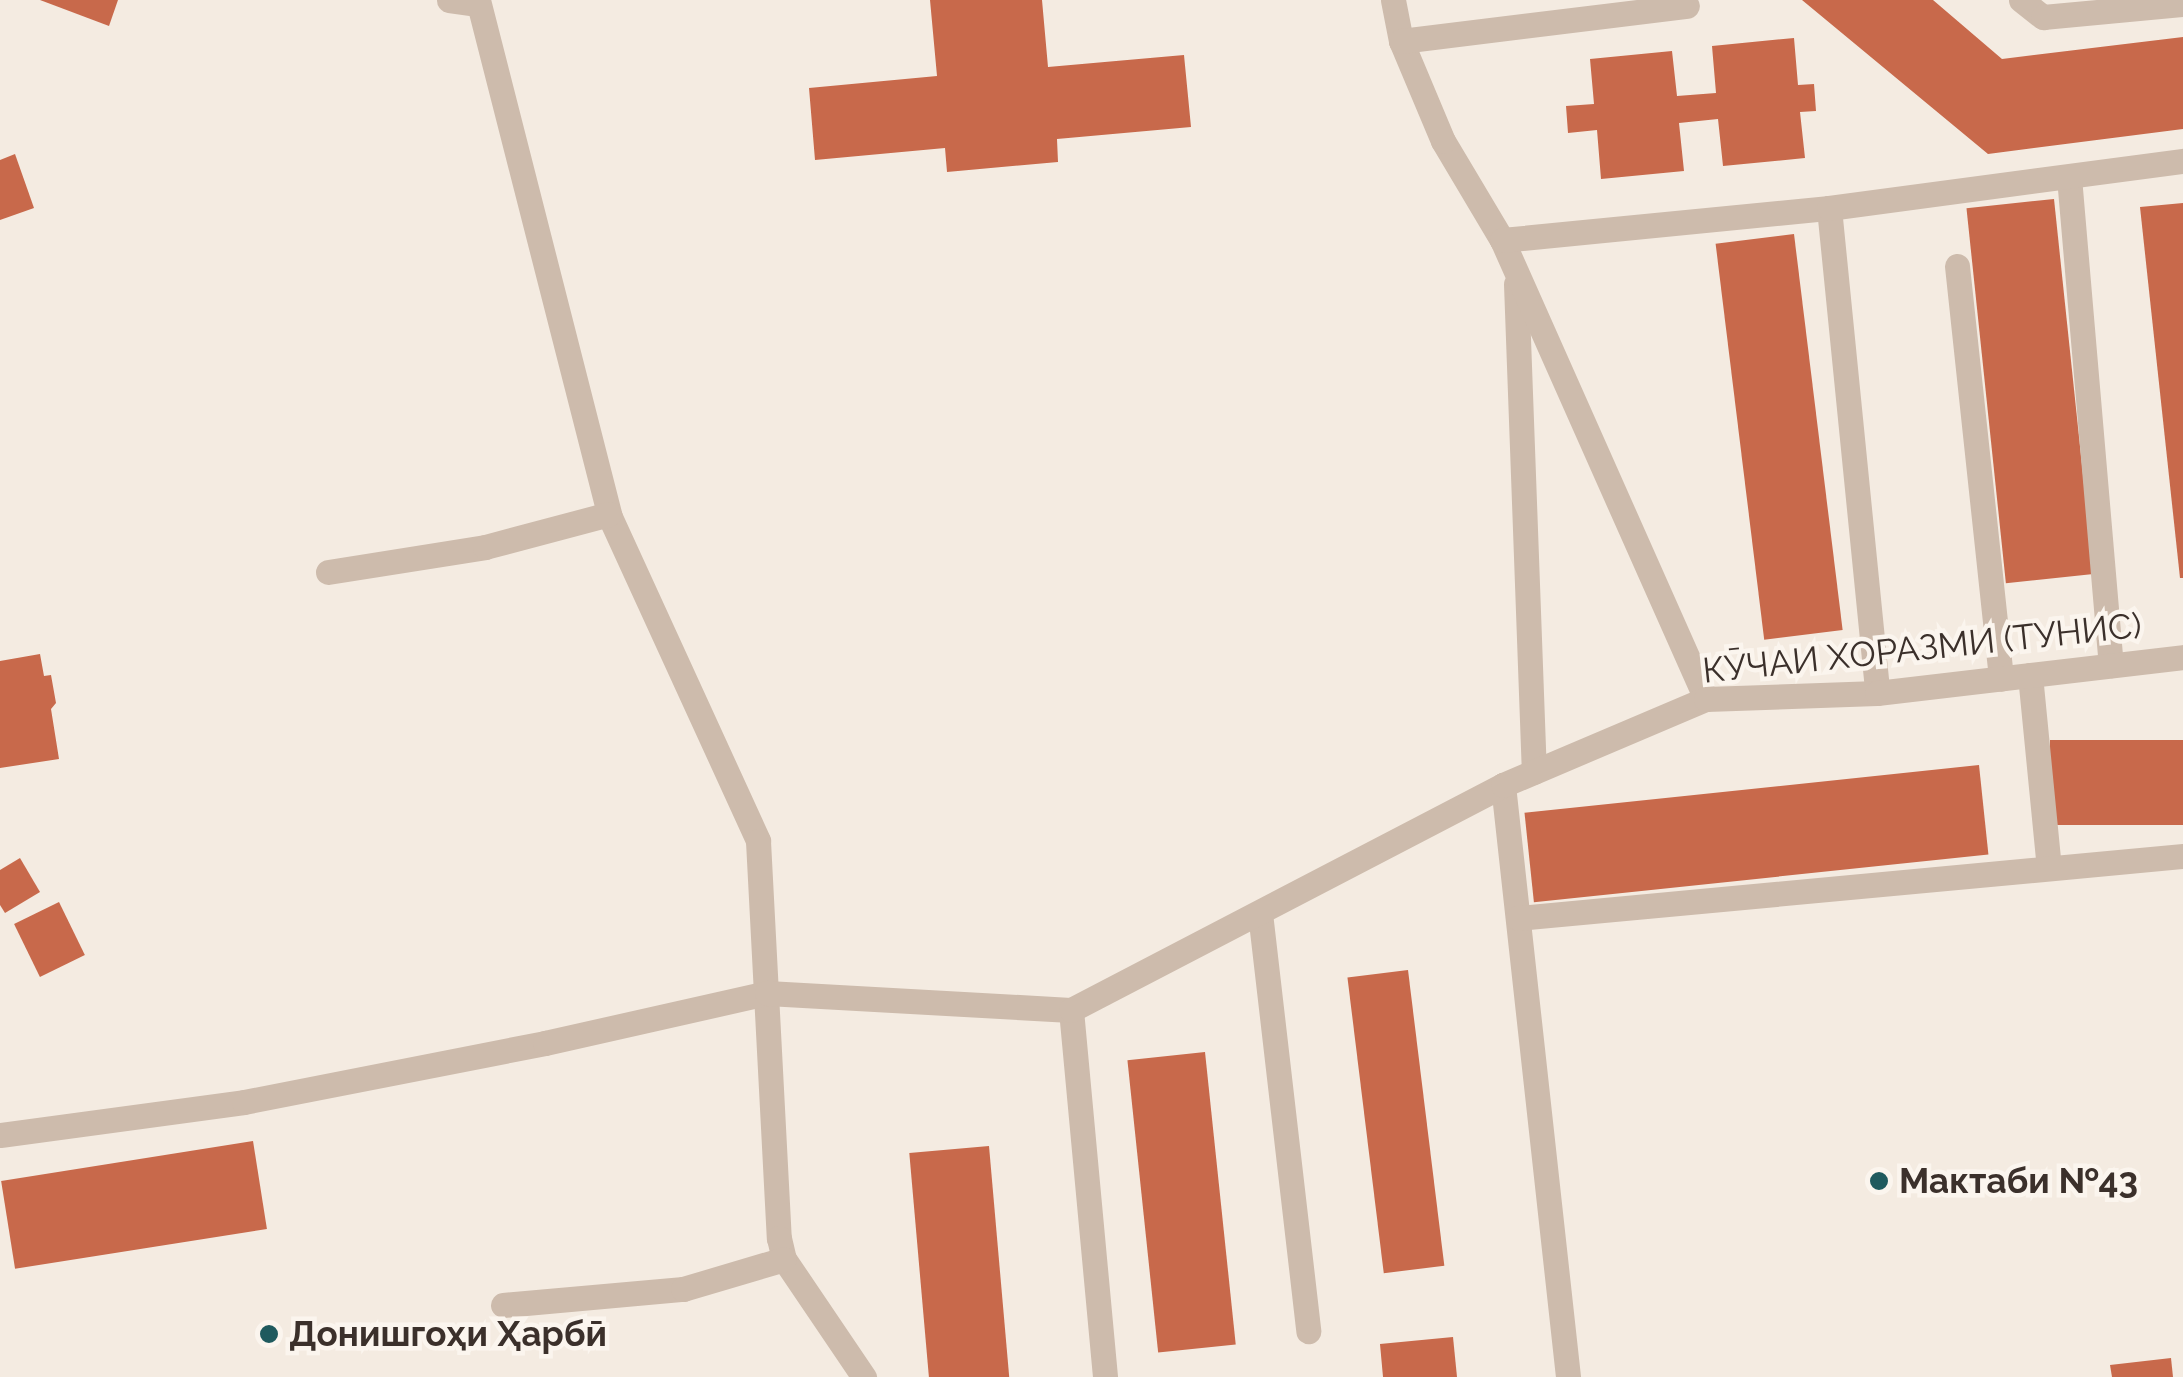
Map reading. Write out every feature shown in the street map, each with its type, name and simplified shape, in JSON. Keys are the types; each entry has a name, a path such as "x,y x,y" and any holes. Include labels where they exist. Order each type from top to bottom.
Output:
{"street":[{"path":"449,0 478,2 609,514 758,841 779,1238 784,1260 864,1377"},
{"path":"1393,0 1402,41 1442,141 1502,240 1706,699"},
{"path":"2021,0 2043,18 2183,4"},
{"path":"1402,41 1687,6"},
{"path":"1502,240 1829,208 2183,161"},
{"path":"2069,177 2111,665"},
{"path":"1829,208 1877,693"},
{"path":"1956,266 2000,679"},
{"path":"1515,269 1534,772"},
{"path":"328,572 485,547 609,514"},
{"name":"КӮЧАИ ХОРАЗМИ (ТУНИС)","path":"1071,1010 1503,786 1706,699 1877,693 2183,657"},
{"path":"2030,675 2049,868"},
{"path":"1503,786 1568,1377"},
{"path":"1518,918 2183,856"},
{"path":"1260,914 1308,1331"},
{"path":"0,1135 244,1102 545,1043 766,992 1071,1010 1105,1377"},
{"path":"503,1304 683,1290 784,1260"}],"building":[{"path":"40,0 118,0 109,26"},
{"path":"930,0 1042,0 1048,67 1184,55 1191,127 1057,139 1058,162 947,172 945,148 815,160 809,88 937,76"},
{"path":"1802,0 1933,0 2002,59 2183,37 2183,129 1988,154"},
{"path":"1794,38 1798,85 1814,84 1816,111 1800,112 1805,158 1723,166 1718,119 1679,123 1684,171 1601,179 1597,130 1568,133 1566,106 1594,104 1590,59 1672,51 1677,96 1716,93 1712,46"},
{"path":"15,154 34,208 0,220 0,160"},
{"path":"2054,199 2093,574 2006,583 1966,208"},
{"path":"2183,203 2183,578 2180,578 2140,207"},
{"path":"1794,234 1843,630 1764,640 1716,244"},
{"path":"40,654 44,676 51,675 56,703 51,709 59,759 0,768 0,661"},
{"path":"2050,740 2183,740 2183,825 2050,825"},
{"path":"1979,765 1988,855 1534,902 1525,813"},
{"path":"20,858 40,892 5,913 0,905 0,870"},
{"path":"59,902 85,955 40,977 14,924"},
{"path":"1408,970 1444,1266 1384,1273 1347,977"},
{"path":"1205,1052 1236,1344 1158,1353 1127,1060"},
{"path":"253,1141 267,1229 15,1269 1,1181"},
{"path":"989,1146 1009,1377 929,1377 909,1153"},
{"path":"1453,1337 1457,1377 1383,1377 1380,1344"},
{"path":"2171,1358 2173,1377 2112,1377 2110,1365"}],"place":[{"name":"Мактаби №43","path":"1879,1181"},
{"name":"Донишгоҳи Ҳарбӣ","path":"269,1334"}]}
